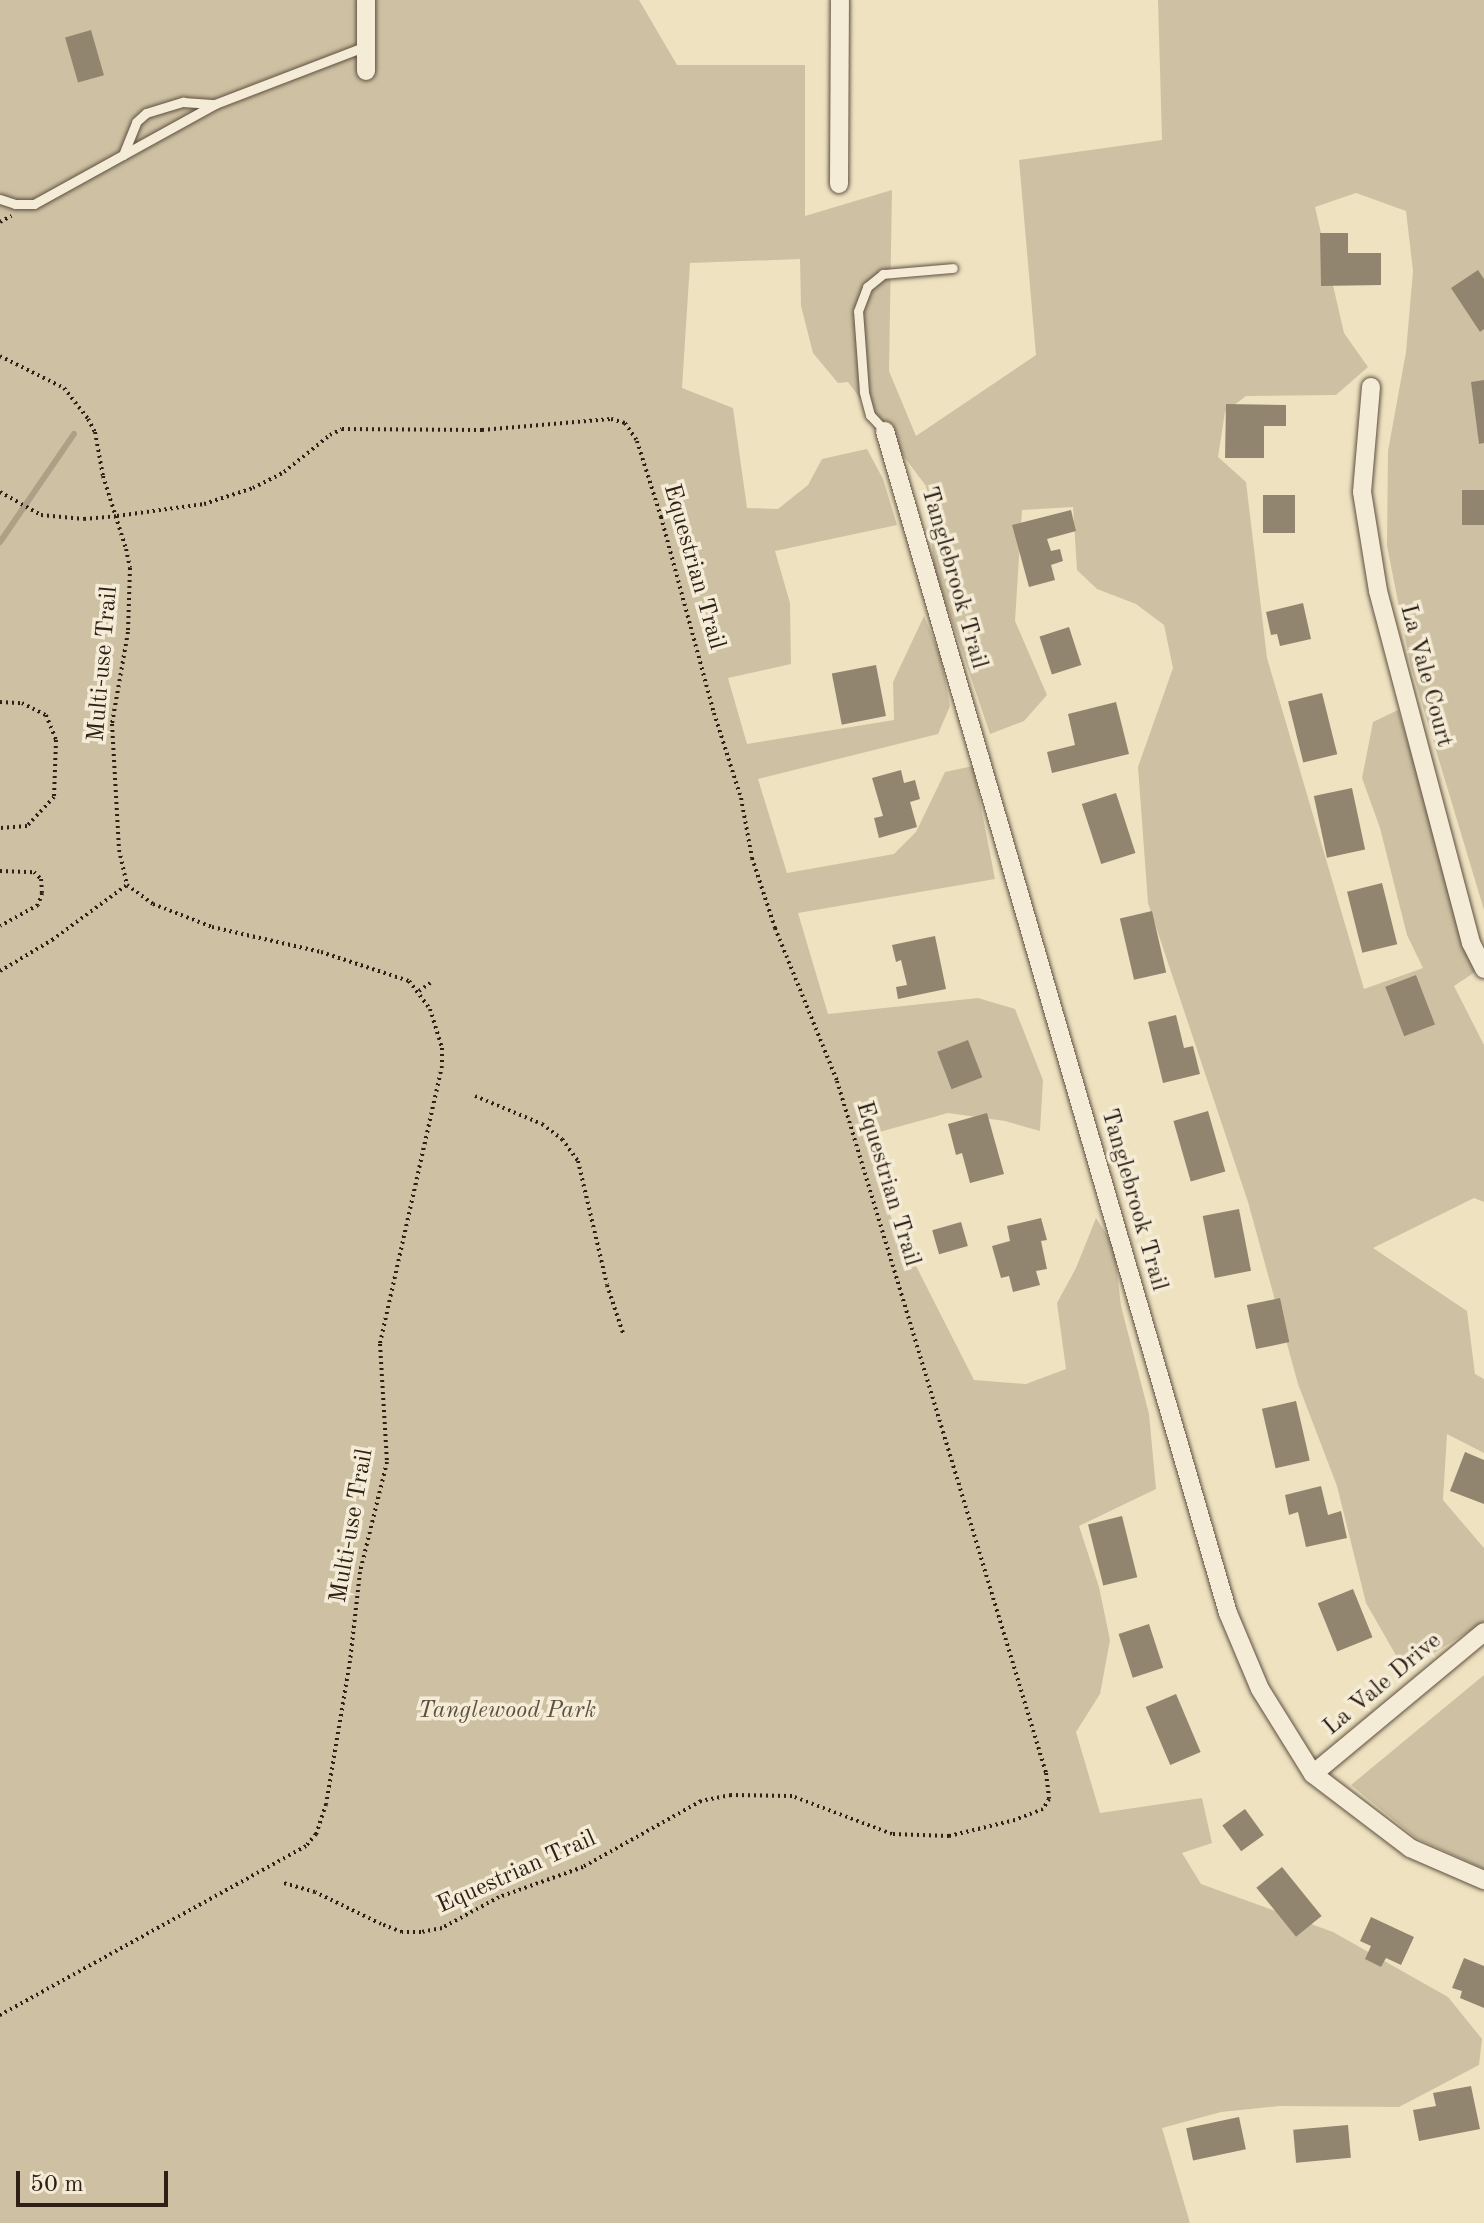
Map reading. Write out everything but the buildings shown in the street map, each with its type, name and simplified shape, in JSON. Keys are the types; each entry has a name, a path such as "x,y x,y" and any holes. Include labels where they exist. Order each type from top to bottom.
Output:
{"street":[{"path":"366,0 366,71"},
{"path":"839,184 840,0"},
{"name":"La Vale Court","path":"1371,387 1362,492 1378,591 1471,943 1484,969"},
{"name":"Tanglebrook Trail","path":"885,431 1228,1613 1260,1689 1313,1774 1410,1848 1484,1880"},
{"name":"La Vale Drive","path":"1313,1774 1484,1632"}],"lane":[{"path":"0,199 15,204 34,204 215,104 366,46"},
{"path":"123,155 136,122 146,113 183,102 215,104"},
{"path":"885,431 870,415 864,392 858,311 867,287 883,274 953,268"}],"path":[{"name":"Multi-use Trail","path":"0,356 48,378 76,401 95,432 103,476 130,568 128,632 112,724 119,850 127,885"},
{"name":"Equestrian Trail","path":"0,492 41,515 84,519 117,516 204,504 253,488 284,472 342,429 482,430 611,419 625,423 637,441 661,517 700,652 714,713 741,798 752,858 775,928 837,1081 1046,1773 1049,1799 1043,1809 1015,1820 949,1836 916,1837 873,1828 821,1804 792,1796 731,1795 701,1801 552,1881 499,1897 442,1928 421,1932 402,1932 315,1892 283,1883"},
{"path":"0,702 22,703 46,715 56,740 54,797 27,826 0,828"},
{"path":"0,871 34,872 41,879 42,893 38,905 0,926"},
{"path":"0,971 52,940 127,885 170,911 212,927 321,952 395,975 419,992 430,983"},
{"name":"Multi-use Trail","path":"0,2015 306,1846 316,1834 326,1804 350,1661 360,1572 387,1462 380,1344 404,1223 440,1086 442,1048 430,1009 419,992"},
{"path":"475,1096 542,1124 562,1139 578,1161 607,1285 623,1333"}],"green space":[{"name":"Tanglewood Park","path":"0,0 639,0 677,65 805,65 805,216 892,190 889,371 916,436 1036,355 1019,160 1162,140 1158,0 1484,0 1484,910 1411,667 1387,546 1388,451 1406,352 1413,271 1406,211 1356,193 1315,207 1344,333 1368,367 1336,395 1246,396 1225,412 1218,457 1246,482 1267,658 1364,989 1423,968 1407,935 1380,828 1362,778 1373,722 1398,710 1478,970 1454,986 1484,1045 1484,1202 1474,1198 1373,1248 1467,1311 1475,1374 1484,1379 1484,1453 1447,1434 1443,1500 1484,1548 1484,1622 1405,1671 1366,1603 1337,1486 1298,1384 1248,1202 1148,903 1138,767 1173,668 1164,625 1136,604 1097,589 1077,570 1073,507 1022,510 1015,621 1047,695 1024,721 990,734 934,568 926,486 848,382 838,383 813,353 801,306 800,259 690,263 682,388 733,408 747,508 778,509 808,485 822,459 867,449 883,479 897,525 775,551 790,603 791,664 728,678 747,744 894,720 893,682 924,616 941,658 950,706 938,734 758,779 787,873 894,854 916,832 945,772 973,766 995,879 798,913 828,1014 978,998 1015,1009 1043,1080 1040,1131 1005,1121 948,1113 865,1136 884,1203 974,1380 1026,1384 1066,1369 1057,1303 1076,1268 1096,1218 1114,1246 1121,1306 1149,1414 1156,1489 1079,1526 1099,1587 1110,1640 1100,1694 1076,1732 1100,1813 1202,1798 1212,1843 1182,1853 1201,1884 1333,1932 1448,1997 1482,2039 1479,2065 1399,2107 1280,2106 1221,2112 1162,2128 1190,2223 0,2223"},
{"path":"1484,1675 1484,1869 1416,1838 1351,1785"}],"waterway":[{"path":"0,542 74,434"}]}
